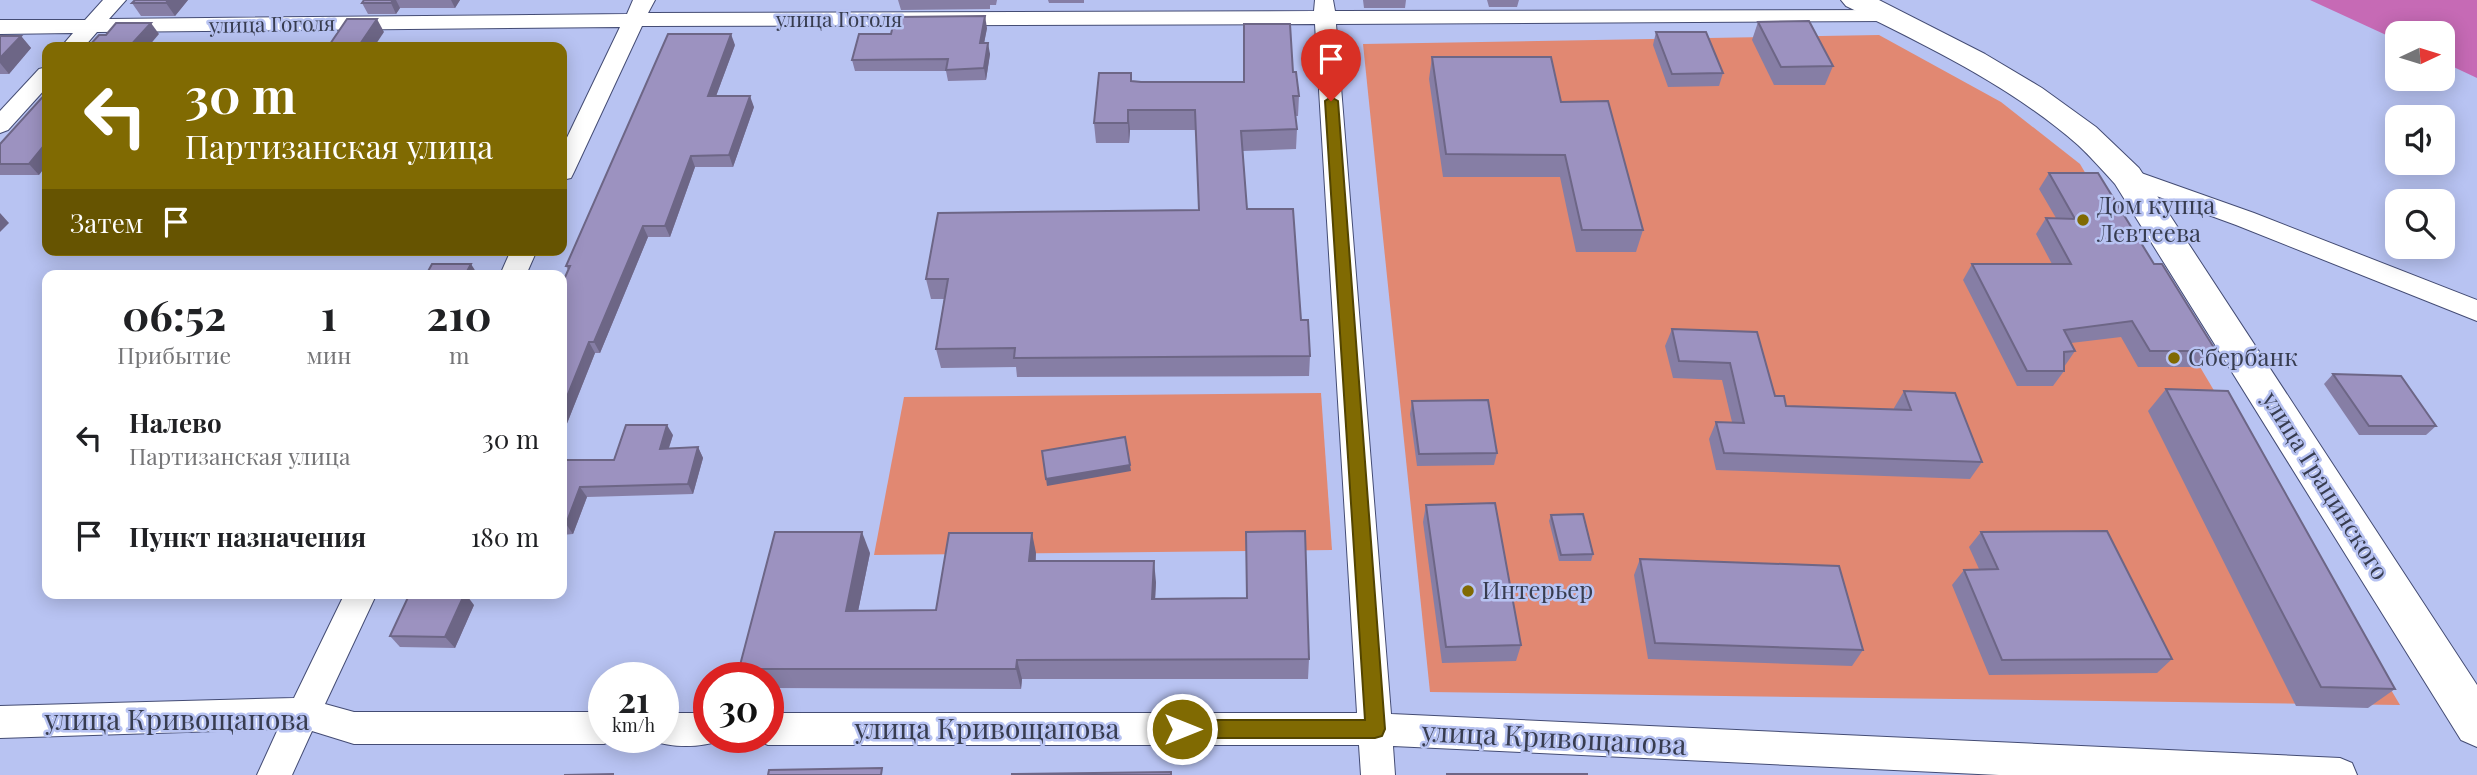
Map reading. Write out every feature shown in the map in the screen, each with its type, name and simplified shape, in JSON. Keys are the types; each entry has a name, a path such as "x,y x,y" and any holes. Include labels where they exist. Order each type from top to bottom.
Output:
{"street":[{"path":"76,42 115,0"},
{"name":"улица Грацинского","path":"1856,0 1966,55 2038,99 2087,136 2127,176 2477,725"},
{"path":"1325,9 1378,775"},
{"name":"улица Гоголя","path":"0,27 90,27 639,10 1325,9 1887,15"},
{"path":"567,161 639,10"},
{"path":"0,125 42,79"},
{"path":"2127,176 2245,219 2477,311"},
{"path":"274,775 358,599"},
{"name":"улица Кривощапова","path":"0,722 304,713 354,728 588,728"},
{"name":"улица Кривощапова","path":"784,729 1375,729 2340,775"}],"shaded area":[{"path":"2310,0 2477,0 2477,78 2455,68 2455,21 2385,21 2385,34"},
{"path":"1879,35 2001,102 2080,164 2400,705 1430,692 1363,44"},
{"path":"1321,393 1332,550 874,555 904,397"}],"building":[{"path":"135,0 168,0 166,3 132,3"},
{"path":"364,0 393,0 391,3 362,3"},
{"path":"985,16 980,43 988,43 984,68 946,70 948,59 852,60 859,34 891,34 895,17"},
{"path":"347,19 377,19 361,42 331,42"},
{"path":"1809,21 1833,66 1781,67 1758,22"},
{"path":"116,23 151,23 134,42 93,42 99,35 106,35"},
{"path":"1244,24 1290,24 1293,72 1296,72 1299,96 1293,96 1297,129 1241,131 1247,209 1293,209 1301,320 1308,320 1310,356 1014,358 1015,348 936,349 948,279 926,279 938,213 1199,210 1195,110 1128,110 1128,123 1094,123 1099,73 1131,73 1131,81 1141,82 1244,82"},
{"path":"1656,32 1706,32 1723,73 1672,74"},
{"path":"668,34 731,34 708,96 750,96 729,155 691,156 665,226 643,226 594,342 589,342 567,397 567,273 570,266 566,266"},
{"path":"0,36 21,36 0,58"},
{"path":"1432,57 1551,57 1561,102 1608,101 1643,230 1582,230 1565,155 1446,154"},
{"path":"42,98 42,148 29,164 0,164 0,144"},
{"path":"2049,173 2098,173 2154,264 2162,264 2216,351 2150,351 2132,321 2064,330 2075,351 2064,352 2064,371 2027,371 1972,264 2071,264 2046,218 2075,219"},
{"path":"432,264 471,264 468,270 429,270"},
{"path":"1672,329 1757,332 1775,396 1784,396 1786,406 1911,410 1904,391 1955,393 1982,462 1724,453 1716,422 1744,423 1730,363 1679,361"},
{"path":"2333,374 2401,376 2436,426 2369,426"},
{"path":"2166,389 2228,391 2395,689 2321,687"},
{"path":"1488,400 1497,453 1419,454 1412,401"},
{"path":"626,425 667,425 660,449 698,447 688,484 580,487 567,521 567,460 614,460"},
{"path":"1125,437 1130,465 1046,479 1042,451"},
{"name":"Интерьер","path":"1495,503 1521,645 1446,647 1426,505"},
{"path":"1583,514 1593,554 1561,555 1551,515"},
{"path":"1305,531 1309,659 1017,660 1016,669 784,669 784,662 741,662 775,532 862,532 846,611 936,610 949,533 1032,533 1029,561 1154,561 1152,599 1247,598 1246,532"},
{"path":"2107,531 2172,659 2002,660 1964,570 1998,569 1981,532"},
{"path":"1640,559 1839,566 1863,650 1655,643"},
{"path":"407,599 462,599 445,637 390,636"},
{"path":"882,768 881,775 768,775 769,770"},
{"path":"1171,772 1171,775 1012,775 1012,774"},
{"path":"1587,774 1587,775 1447,775"}],"place":[{"name":"Дом купца Левтеева","path":"2083,220"},
{"name":"Сбербанк","path":"2174,358"},
{"name":"Интерьер","path":"1468,591"}],"route":[{"path":"1182,729 1375,729 1331,101"}]}
